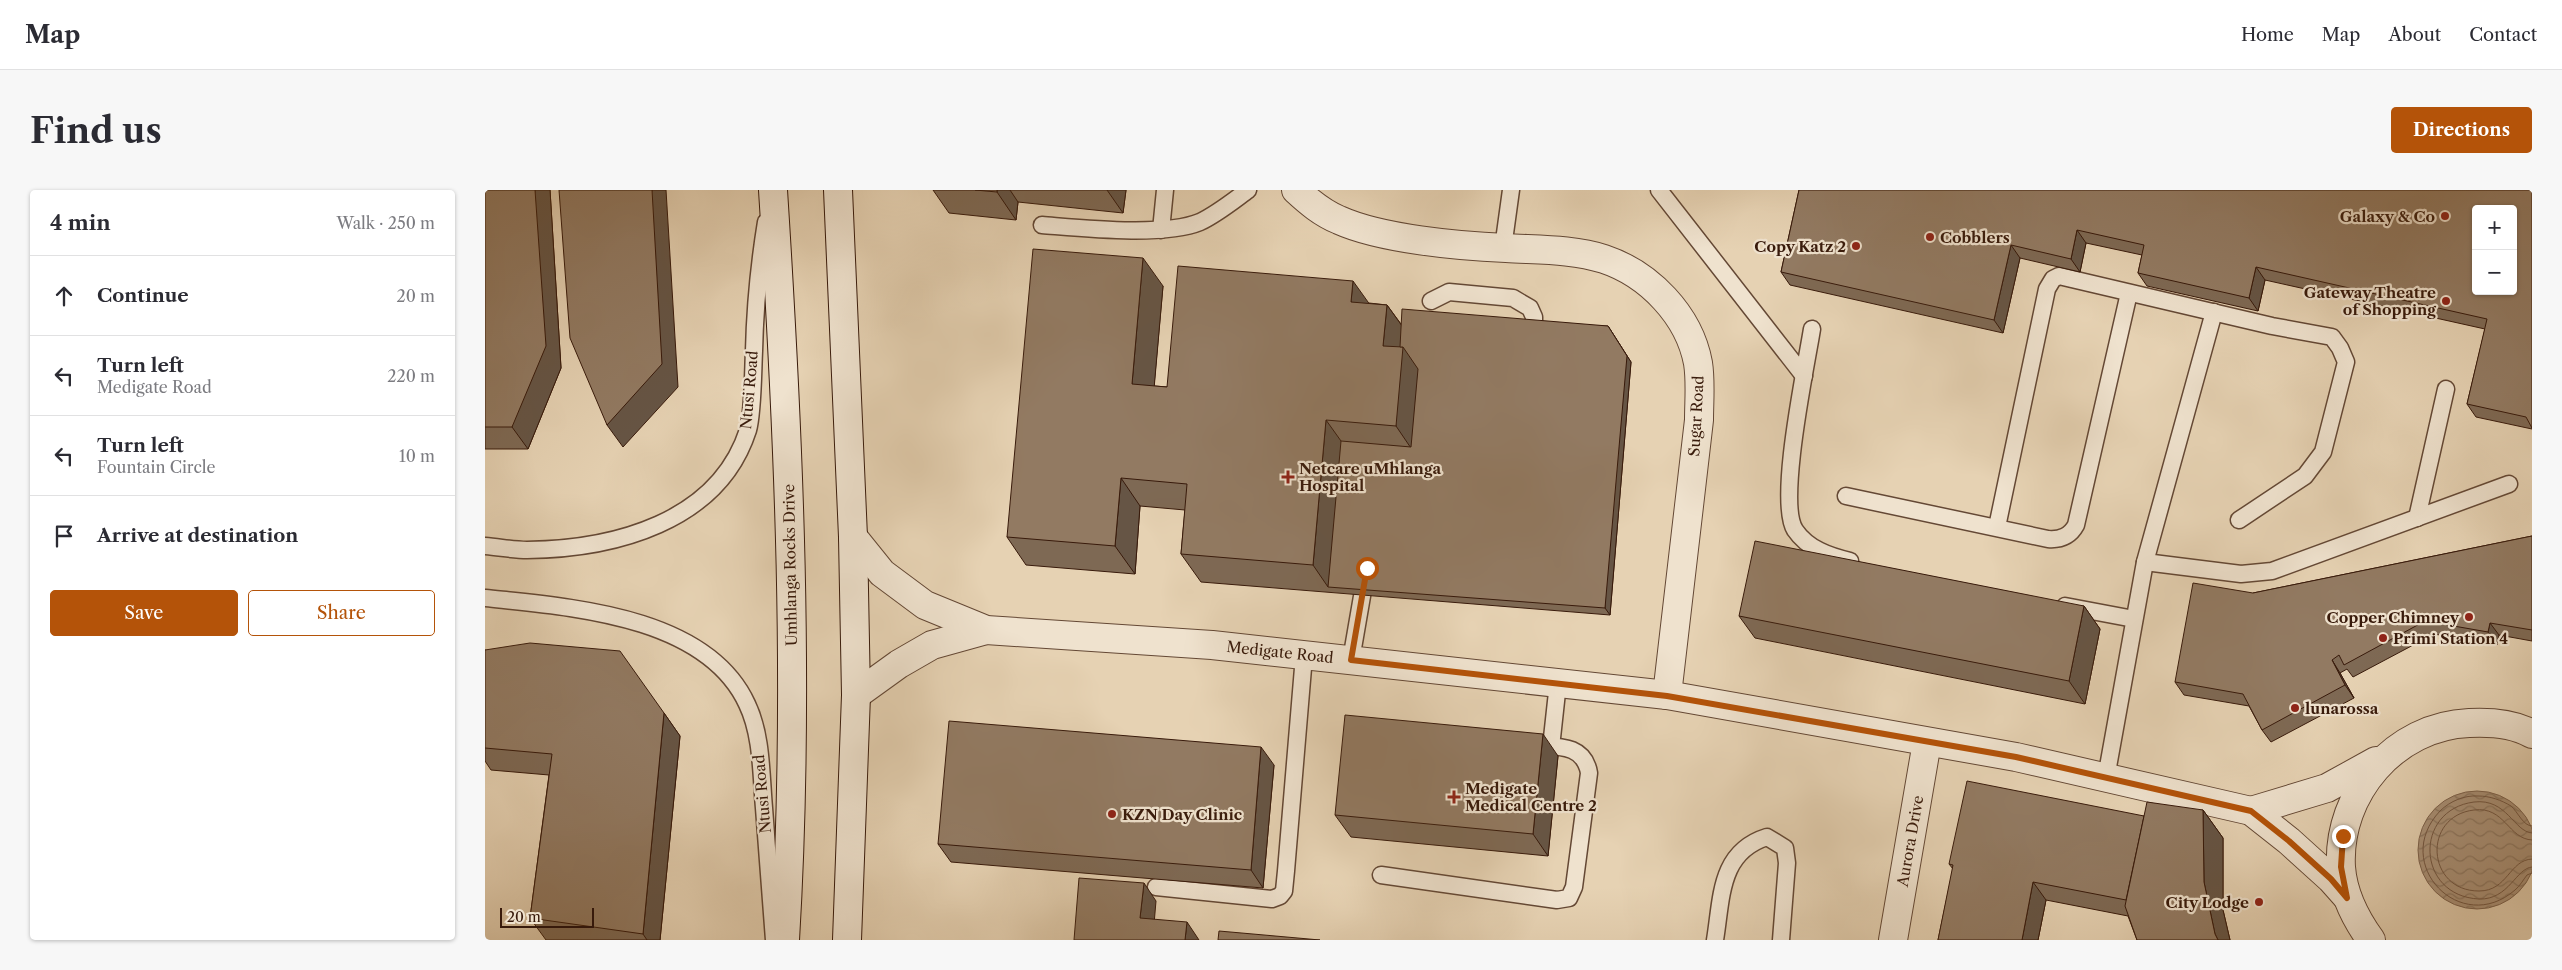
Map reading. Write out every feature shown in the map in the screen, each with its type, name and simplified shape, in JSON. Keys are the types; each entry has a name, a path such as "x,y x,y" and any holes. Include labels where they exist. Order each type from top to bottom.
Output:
{"street":[{"name":"Umhlanga Rocks Drive","path":"773,190 786,400 790,543 791,823 785,940"},
{"path":"839,190 853,538 856,695 847,940"},
{"name":"Sugar Road","path":"1296,190 1321,211 1358,228 1403,237 1582,254 1619,265 1643,278 1670,304 1691,342 1698,363 1699,420 1667,696"},
{"name":"Medigate Road","path":"853,538 882,573 925,605 986,630 1212,645 1667,696 2016,757 2251,811 2289,841 2331,879 2347,898"},
{"name":"Medigate Road","path":"856,695 899,664 932,645 986,630"},
{"path":"2371,940 2359,924 2347,898 2341,867 2343,836 2349,814 2366,779 2387,755 2418,735 2453,724 2491,722 2532,734"},
{"name":"Aurora Drive","path":"1893,940 1927,742"},
{"name":"Medigate Road","path":"2251,811 2327,788 2387,755"}],"lane":[{"name":"Ntusi Road","path":"485,546 526,550 602,542 652,530 704,498 731,465 748,429 759,268 773,190"},
{"path":"1161,230 1165,190"},
{"path":"1042,225 1161,230 1199,222 1248,190"},
{"path":"1503,248 1511,190"},
{"path":"1659,190 1804,376"},
{"path":"1997,527 2049,283 2059,276 2332,337 2340,348 2345,362 2323,452 2305,476 2239,520"},
{"path":"1431,301 1449,292 1465,292 1513,298 1524,303 1534,317 1534,352"},
{"path":"1846,496 2057,540 2072,533 2077,525 2129,293"},
{"path":"2106,778 2145,562 2214,312"},
{"path":"1812,329 1789,480 1789,516 1795,529 1809,545 1827,555 1863,564"},
{"path":"2417,518 2445,389"},
{"path":"2145,562 2241,574 2272,571 2509,484"},
{"path":"1351,660 1367,563 1386,569"},
{"name":"Ntusi Road","path":"485,598 596,612 649,626 678,639 707,656 727,672 747,704 760,757 774,940"},
{"path":"2047,602 2134,619"},
{"path":"1156,887 1272,899 1281,896 1284,891 1286,871 1304,656"},
{"path":"1551,747 1558,683"},
{"path":"1381,875 1557,900 1569,898 1574,887 1589,773 1583,755 1577,751 1513,743"},
{"path":"1715,940 1728,868 1738,853 1751,842 1767,837 1785,848 1787,863 1781,940"}],"water":[{"path":"2477,791 2500,795 2519,808 2532,827 2536,850 2532,873 2519,892 2500,905 2477,909 2454,905 2435,892 2422,873 2418,850 2422,827 2435,808 2454,795"}],"building":[{"path":"485,190 535,190 546,346 512,427 485,427"},
{"path":"559,190 652,190 662,364 607,425 570,338"},
{"path":"975,190 997,190 997,192"},
{"name":"Gateway Theatre of Shopping","path":"1799,190 2532,190 2532,428 2526,417 2467,404 2487,319 2256,267 2249,298 2138,273 2144,245 2077,230 2071,259 2011,245 1994,320 1781,272"},
{"path":"1033,249 1143,258 1132,384 1167,387 1178,266 1353,281 1351,302 1387,305 1383,346 1403,347 1396,426 1326,420 1313,565 1181,554 1187,484 1121,478 1115,546 1007,537"},
{"path":"1402,309 1608,326 1627,356 1605,608 1328,587 1341,441 1411,447 1418,369 1403,347 1400,347"},
{"path":"2532,536 2532,630 2490,623 2488,632 2425,621 2344,665 2339,655 2332,660 2345,685 2262,730 2243,694 2175,682 2193,583 2253,593"},
{"path":"1755,541 2084,606 2069,681 1739,616"},
{"path":"530,643 620,651 664,713 643,934 530,918 552,754 485,748 485,650"},
{"name":"Medigate Medical Centre 2","path":"1345,715 1543,734 1533,834 1335,815"},
{"name":"KZN Day Clinic","path":"949,721 1261,747 1251,870 938,844"},
{"path":"1967,781 2144,816 2126,900 2033,882 2022,940 1938,940 1953,865 1949,864"},
{"path":"2147,802 2203,810 2204,882 2215,934 2218,940 2137,940 2125,906"},
{"path":"1079,878 1144,883 1140,918 1187,922 1185,940 1074,940"},
{"path":"1219,931 1320,940 1218,940"}],"place":[{"name":"Galaxy & Co","path":"2445,216"},
{"name":"Cobblers","path":"1930,237"},
{"name":"Copy Katz 2","path":"1856,246"},
{"name":"Gateway Theatre of Shopping","path":"2446,301"},
{"name":"Netcare uMhlanga Hospital","path":"1288,477"},
{"name":"Copper Chimney","path":"2469,617"},
{"name":"Primi Station 4","path":"2383,638"},
{"name":"lunarossa","path":"2295,708"},
{"name":"Medigate Medical Centre 2","path":"1454,797"},
{"name":"KZN Day Clinic","path":"1112,814"},
{"name":"City Lodge","path":"2259,902"}],"route":[{"path":"1367,568 1351,660 1667,696 2016,757 2251,811 2289,841 2331,879 2347,898 2341,867 2343,836"}]}
